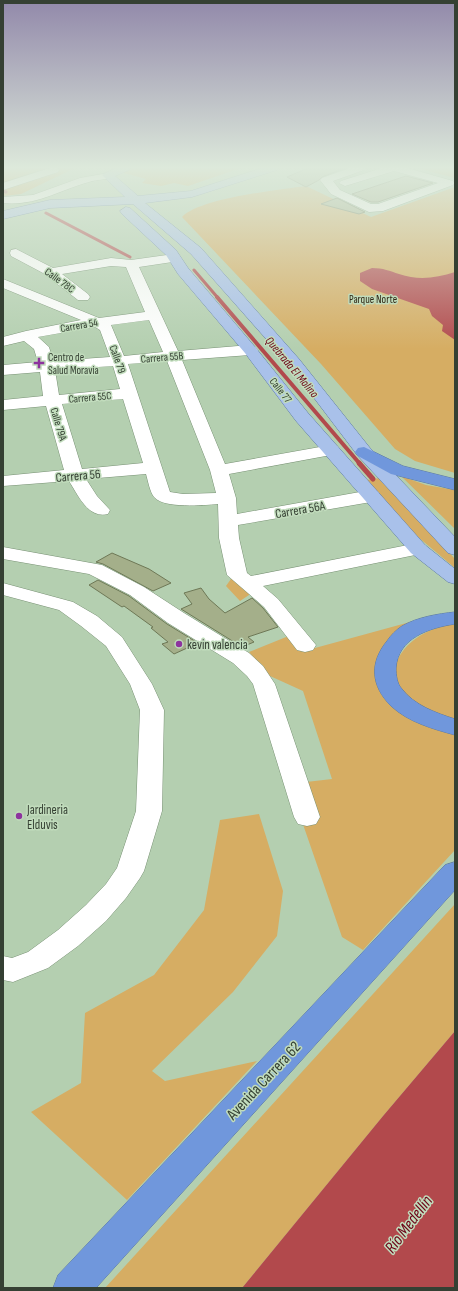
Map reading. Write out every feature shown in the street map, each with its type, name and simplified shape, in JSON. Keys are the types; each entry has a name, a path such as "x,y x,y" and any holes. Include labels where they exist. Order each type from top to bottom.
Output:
{"highway":[{"path":"364,452 397,470 455,485"},
{"path":"455,618 426,623 409,630 390,650 385,661 383,673 390,691 400,701 424,716 455,727"},
{"name":"Avenida Carrera 62","path":"71,1288 455,872"}],"main road":[{"name":"Calle 77","path":"144,228 174,258 183,271 250,350 302,417 418,549 455,578"},
{"path":"169,228 196,251 294,362 364,452 455,549"},
{"path":"183,271 192,267 211,268"}],"street":[{"name":"Calle 78C","path":"16,253 49,271 83,297"},
{"path":"3,283 49,271 111,262 131,264 174,258"},
{"path":"131,264 155,314 219,470 226,498 229,521 229,538 237,574 271,603 305,645"},
{"name":"Calle 79","path":"3,283 97,322 106,328 119,361 164,498 226,498"},
{"name":"Carrera 54","path":"3,342 26,335 97,322 155,314"},
{"name":"Calle 79A","path":"26,335 41,347 47,366 52,400 75,476 90,500 101,510"},
{"name":"Carrera 55B","path":"3,370 250,350"},
{"name":"Carrera 55C","path":"3,405 130,394"},
{"path":"219,470 331,450"},
{"name":"Carrera 56","path":"3,481 75,476 153,468"},
{"name":"Carrera 56A","path":"229,521 371,496"},
{"path":"248,583 418,549"},
{"path":"3,553 95,568 116,579 242,658 255,671 264,684 307,817"},
{"path":"3,589 66,606 89,621 114,642 141,684 152,710 149,811 130,871 116,891 96,913 68,938 38,960 13,970 3,968"}],"green space":[{"name":"Parque Norte","path":"193,228 455,228 455,473 415,461 395,449 321,364"},
{"path":"401,476 426,485 455,490 455,529"},
{"path":"380,478 455,559 455,568 418,537 366,480"},
{"path":"233,576 255,591 240,601 226,586"},
{"path":"421,619 390,637 376,661 378,683 455,730 455,850 363,950 342,937 289,784 332,779 303,691 270,676 249,652 301,631 315,648"},
{"path":"445,625 455,625 455,722 413,703 399,693 393,681 395,666 400,655 410,643 422,634"},
{"path":"259,814 283,891 277,936 233,992 152,1071 165,1081 257,1061 127,1200 31,1112 81,1083 85,1013 154,975 204,910 220,820"},
{"path":"455,904 455,1031 242,1288 105,1288"}],"water":[{"path":"372,268 383,269 406,276 420,278 441,276 455,272 455,340 442,331 443,325 432,316 429,309 372,289 360,281 360,273"},
{"name":"Río Medellín","path":"455,1031 455,1288 242,1288 383,1116"}],"building":[{"path":"112,553 149,569 171,583 153,591 103,564 96,562"},
{"path":"98,580 129,596 167,624 198,643 174,654 162,644 168,642 151,628 153,627 124,606 122,607 89,585"},
{"path":"201,588 209,599 225,613 252,598 263,608 278,627 248,637 254,642 242,647 181,609 192,604 184,593"}],"waterway":[{"name":"Quebrada El Molino","path":"75,228 130,257"},
{"name":"Quebrada El Molino","path":"194,270 218,298"},
{"name":"Quebrada El Molino","path":"217,297 360,464"},
{"name":"Quebrada El Molino","path":"359,463 373,479"}],"place":[{"name":"Centro de Salud Moravia","path":"39,363"},
{"name":"kevin valencia","path":"179,644"},
{"name":"Jardineria Elduvis","path":"19,816"}]}
